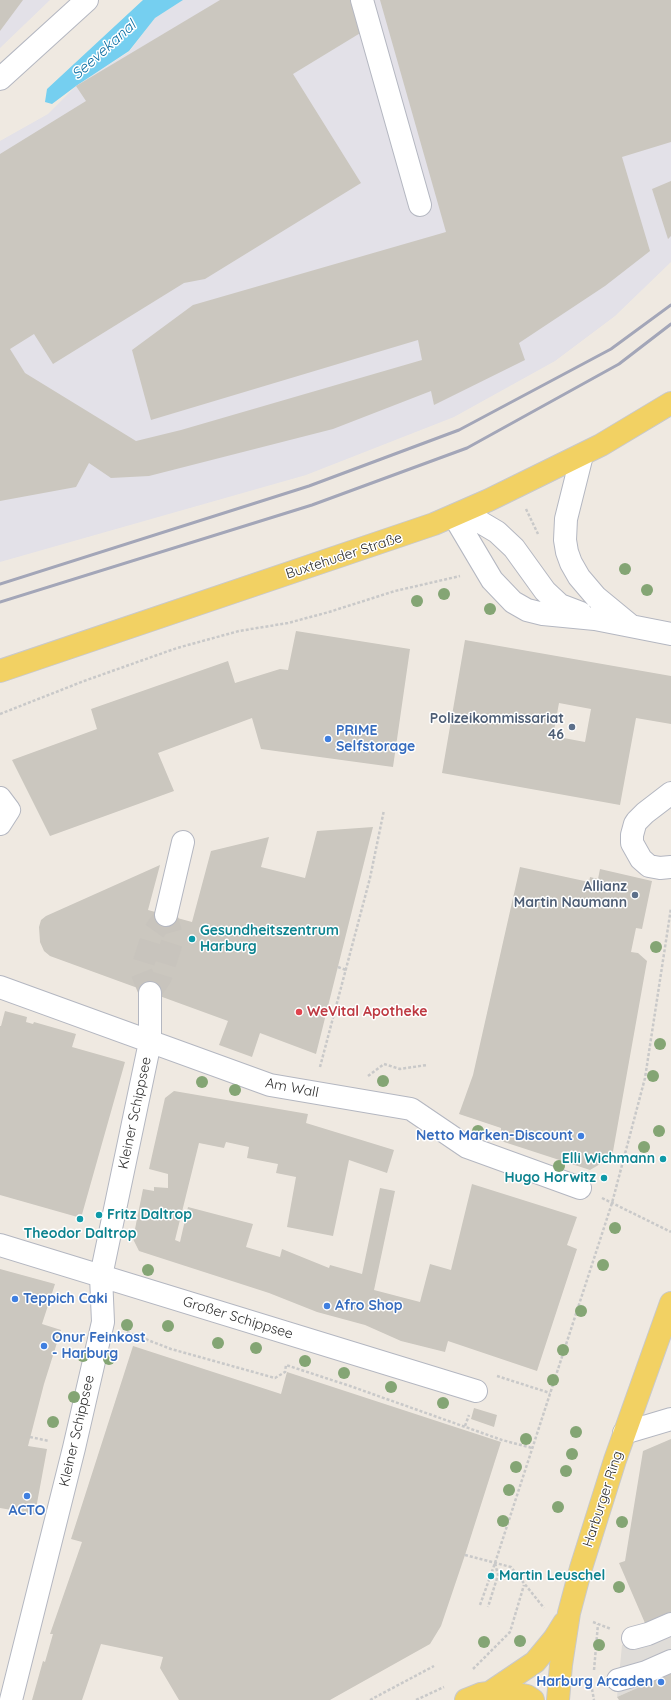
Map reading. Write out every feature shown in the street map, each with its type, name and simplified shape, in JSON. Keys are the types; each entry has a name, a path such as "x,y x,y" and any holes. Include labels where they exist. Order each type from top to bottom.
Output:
{"main road":[{"name":"Buxtehuder Straße","path":"0,671 414,532 454,516 582,455 635,426 671,403"},
{"name":"Harburger Ring","path":"554,1695 569,1613 584,1561 624,1433 667,1328 671,1303"},
{"path":"466,1700 492,1691 535,1662 554,1639 569,1613"},
{"path":"492,1691 516,1692 533,1700"}],"street":[{"path":"0,79 88,0"},
{"path":"362,0 420,206"},
{"path":"582,455 566,519 565,540 567,552 571,564 579,577 596,597 630,626"},
{"path":"454,516 475,519 488,525 514,548 535,579 554,600 560,605 595,619"},
{"path":"454,516 492,580 513,602 527,610 543,614 595,619 671,634"},
{"path":"671,794 645,813 637,821 632,834 632,844 641,859 649,866 660,868 671,867"},
{"path":"0,798 9,810 0,824"},
{"path":"166,915 183,842"},
{"name":"Am Wall","path":"0,987 270,1085 411,1109 467,1146 580,1188"},
{"name":"Kleiner Schippsee","path":"11,1700 74,1448 103,1322 101,1276 150,1042 150,992"},
{"name":"Großer Schippsee","path":"0,1245 476,1391"},
{"path":"624,1433 671,1413"},
{"path":"633,1638 648,1634 671,1624"},
{"path":"618,1680 646,1672 671,1661"}],"path":[{"path":"514,548 539,536 530,518"},
{"path":"0,714 84,681 177,648 239,631 295,621 395,591 459,576 481,563"},
{"path":"313,1092 370,878 384,810"},
{"path":"480,1605 612,1203 645,1078 671,908"},
{"path":"338,967 346,970"},
{"path":"340,1097 384,1064 400,1069 427,1065"},
{"path":"580,1188 671,1232"},
{"path":"103,1322 171,1349 275,1378 285,1372 286,1365 502,1440 532,1448"},
{"path":"465,1555 511,1567 542,1607 569,1613 633,1638"},
{"path":"488,1608 498,1576 495,1563"},
{"path":"471,1671 510,1632 524,1585"},
{"path":"594,1672 598,1624"},
{"path":"373,1700 434,1666"},
{"path":"592,1688 594,1700"}],"shaded area":[{"path":"0,0 50,0 0,48"},
{"path":"183,0 671,0 671,262 615,316 555,361 454,417 306,475 0,562 0,141 48,114 76,86 129,52 155,18"},
{"path":"671,1620 671,1673 617,1697 622,1645"}],"water":[{"name":"Seevekanal","path":"143,0 183,0 155,18 129,51 76,86 52,104 45,102 47,89"}],"building":[{"path":"0,0 23,0 0,31"},
{"path":"220,0 353,0 362,32 293,74 361,183 205,279 184,283 53,364 34,334 10,349 25,373 136,441 181,430 422,360 418,340 151,420 132,350 193,305 446,232 380,0 671,0 671,142 622,157 650,251 605,286 519,343 525,360 434,405 431,391 333,429 149,476 111,478 89,463 76,487 0,501 0,154 86,101 76,86"},
{"path":"671,181 671,236 668,239 652,189"},
{"name":"PRIME Selfstorage","path":"296,631 410,649 393,767 261,749 252,718 158,753 174,791 50,836 12,760 97,729 91,709 228,661 235,683 280,669 288,670"},
{"path":"465,640 671,676 671,724 636,718 620,805 442,773","holes":["559,703 591,709 585,742 553,736"]},
{"name":"Gesundheitszentrum Harburg","path":"373,827 316,1054 260,1033 252,1057 219,1045 228,1021 50,956 44,951 40,942 39,927 41,920 46,916 160,865 148,910 192,922 211,851 269,837 261,867 305,878 317,831"},
{"path":"520,867 589,882 590,877 598,879 600,869 652,881 642,929 636,928 631,952 638,953 647,961 612,1157 590,1170 501,1141 501,1128 459,1114 473,1075"},
{"path":"5,1011 27,1017 26,1022 33,1024 34,1022 76,1034 72,1047 125,1062 81,1218 0,1195 0,1026"},
{"path":"174,1091 308,1114 306,1123 394,1150 387,1173 349,1160 333,1236 287,1227 296,1177 276,1173 278,1164 247,1158 249,1147 226,1142 224,1148 199,1143 175,1240 180,1242 188,1207 253,1224 246,1247 280,1257 282,1249 329,1268 330,1265 362,1274 380,1188 395,1191 374,1290 420,1302 430,1264 451,1270 472,1184 577,1217 567,1245 577,1249 537,1371 448,1341 445,1352 401,1341 365,1325 317,1312 269,1293 139,1251 133,1239 143,1189 154,1191 154,1187 168,1188 168,1174 149,1169 165,1098"},
{"path":"0,1269 55,1284 42,1324 61,1330 44,1384 28,1446 47,1449 35,1514 0,1508"},
{"path":"133,1346 281,1394 287,1372 501,1442 441,1626 430,1644 330,1700 179,1700 160,1668 163,1657 101,1644 82,1700 32,1700 43,1661 45,1662 53,1634 50,1634 82,1542 71,1539"},
{"path":"474,1408 497,1415 494,1427 471,1419"},
{"path":"671,1439 671,1620 648,1630 619,1563 625,1561 643,1451"},
{"name":"Harburg Arcaden","path":"671,1673 671,1700 619,1700 617,1697"}],"tunnel":[{"path":"150,993 141,971 153,933 166,915"},
{"path":"150,993 161,977 173,939 166,915"}],"railway":[{"path":"0,584 309,486 459,430 611,349 671,305"},
{"path":"0,602 312,505 467,448 619,364 671,324"}],"place":[{"name":"Polizeikommissariat 46","path":"572,727"},
{"name":"PRIME Selfstorage","path":"328,739"},
{"name":"Allianz Martin Naumann","path":"635,895"},
{"name":"Gesundheitszentrum Harburg","path":"192,939"},
{"name":"WeVital Apotheke","path":"299,1012"},
{"name":"Netto Marken-Discount","path":"581,1136"},
{"name":"Elli Wichmann","path":"663,1159"},
{"name":"Hugo Horwitz","path":"604,1178"},
{"name":"Fritz Daltrop","path":"99,1215"},
{"name":"Theodor Daltrop","path":"80,1219"},
{"name":"Teppich Caki","path":"15,1299"},
{"name":"Afro Shop","path":"327,1306"},
{"name":"Onur Feinkost - Harburg","path":"44,1346"},
{"name":"ACTO","path":"27,1496"},
{"name":"Martin Leuschel","path":"491,1576"},
{"name":"Harburg Arcaden","path":"661,1682"}]}
